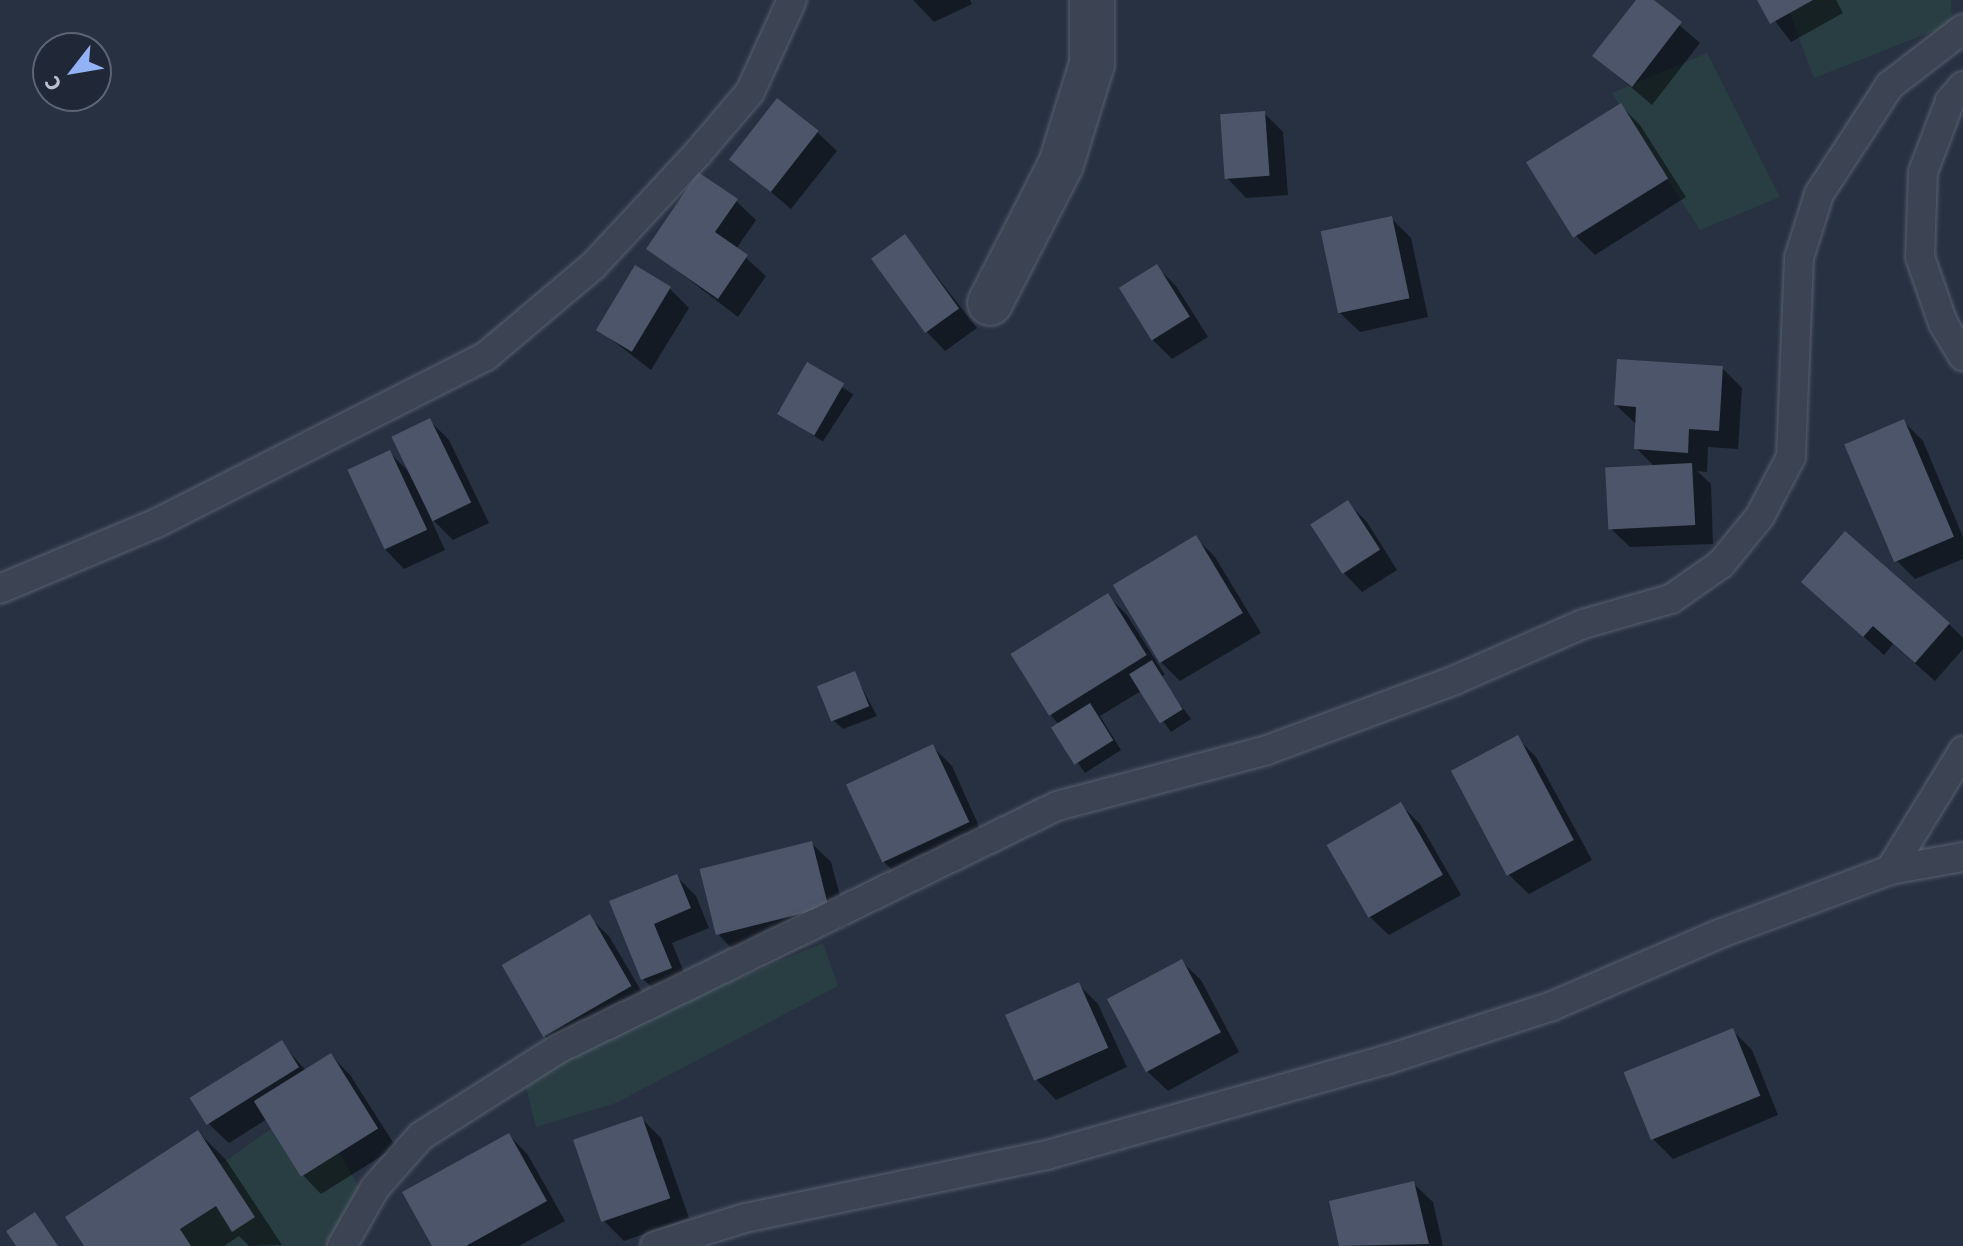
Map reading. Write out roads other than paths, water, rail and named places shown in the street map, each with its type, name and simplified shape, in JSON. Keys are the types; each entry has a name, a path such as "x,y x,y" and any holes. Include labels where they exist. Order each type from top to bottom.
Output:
{"street":[{"path":"990,303 1061,164 1092,64 1092,0"}],"lane":[{"path":"0,589 157,523 486,356 593,266 698,153 750,92 792,0"},
{"path":"342,1246 375,1188 421,1136 558,1049 1057,806 1267,750 1455,680 1583,624 1671,599 1721,564 1760,516 1791,457 1799,258 1819,194 1890,85 1963,29"},
{"path":"1963,86 1950,101 1923,172 1920,257 1943,323 1963,356"},
{"path":"1890,870 1963,751"},
{"path":"655,1246 745,1218 1047,1155 1386,1060 1552,1006 1719,934 1890,870 1963,857"}]}
